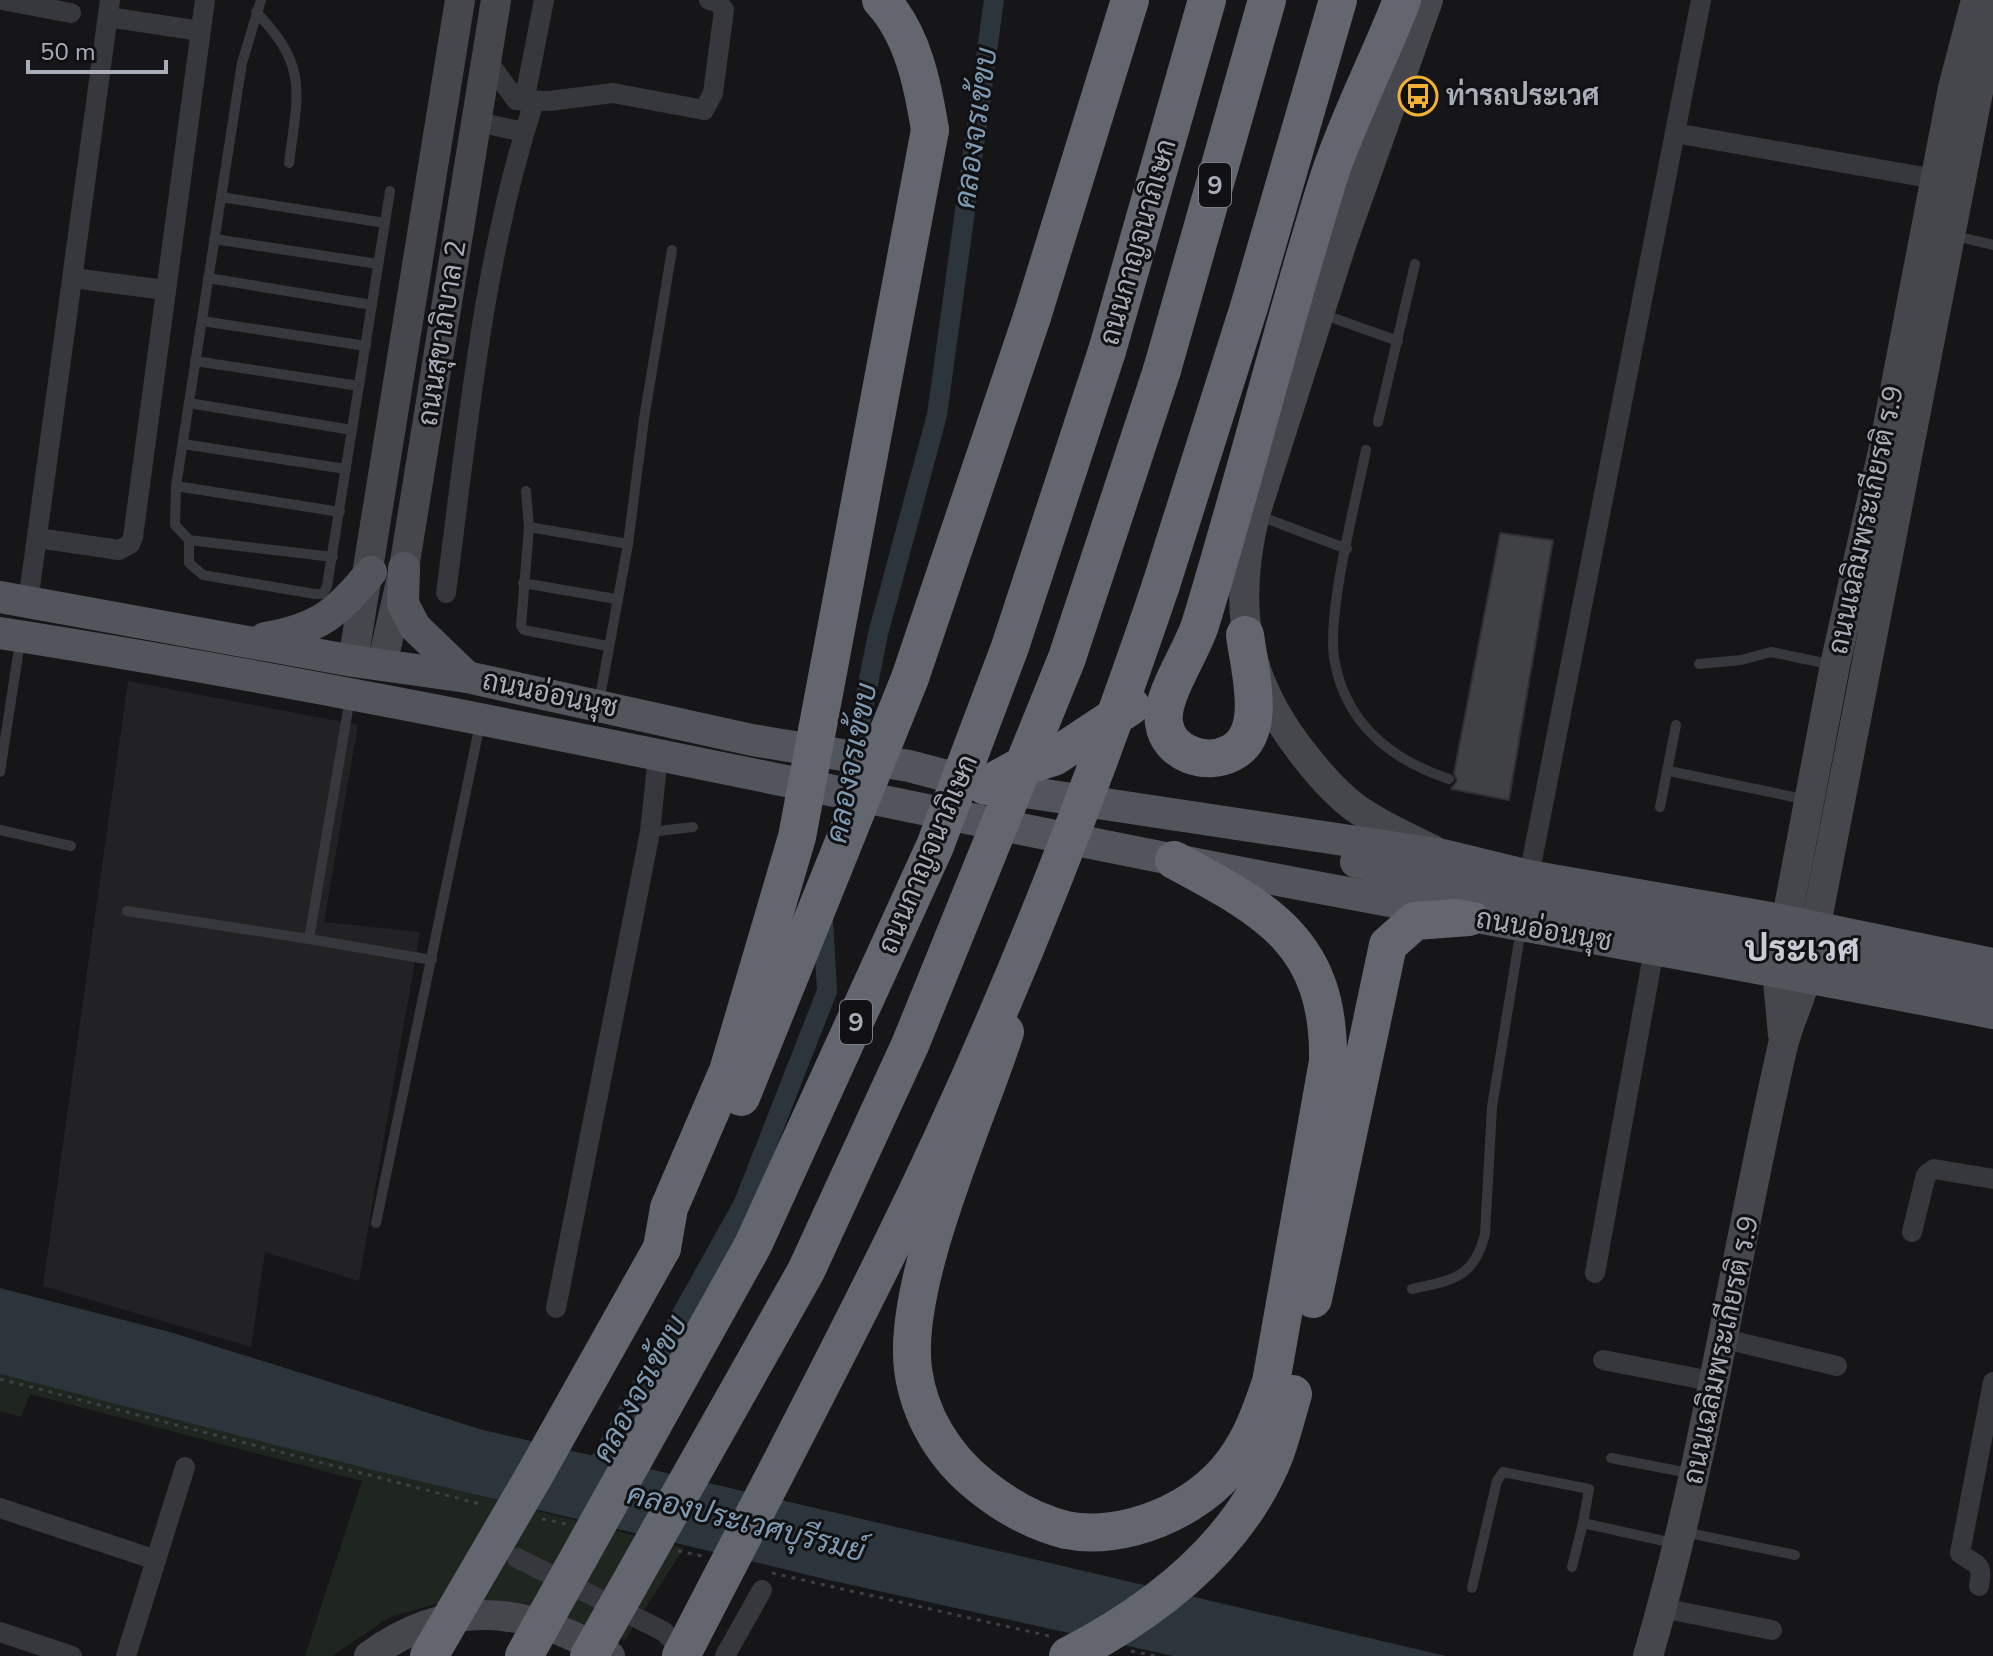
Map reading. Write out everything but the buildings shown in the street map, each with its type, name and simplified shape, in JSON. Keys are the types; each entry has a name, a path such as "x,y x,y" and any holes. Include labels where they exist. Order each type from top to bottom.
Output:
{"highway":[{"path":"662,1248 669,1208 728,1071 797,837 930,130 923,86 910,49 881,0"},
{"path":"429,1656 662,1248 723,1135 763,1048 910,678 1032,317 1130,0"},
{"name":"ถนนกาญจนาภิเษก","path":"524,1656 753,1245 935,846 1010,647 1107,351 1207,0"},
{"name":"ถนนกาญจนาภิเษก","path":"589,1656 806,1271 910,1045 1067,658 1162,370 1267,0"},
{"path":"681,1656 891,1245 1003,998 1052,880 1140,648 1249,307 1338,0"},
{"path":"1245,635 1253,708 1252,729 1236,751 1217,759 1195,757 1180,750 1164,723 1169,696 1200,627 1329,178 1402,0"},
{"path":"985,786 1016,769 1054,757 1109,722 1151,691 1189,653"},
{"path":"1068,1656 1110,1634 1156,1604 1200,1566 1254,1497 1265,1442 1271,1382 1320,1118 1329,1030 1320,991 1308,962 1284,931 1173,843"},
{"path":"1052,880 922,1281 914,1326 913,1368 921,1402 934,1432 950,1457 972,1479 1010,1507 1068,1530 1100,1532 1138,1525 1172,1512 1203,1494 1231,1466 1265,1442 1295,1387 1388,945 1415,921 1469,917"}],"main road":[{"name":"ถนนสุขาภิบาล 2","path":"368,663 371,572 460,0"},
{"name":"ถนนสุขาภิบาล 2","path":"368,663 404,568 496,0"},
{"path":"1428,0 1320,313 1255,514 1244,578 1245,635 1253,667 1266,696 1296,745 1321,776 1355,808 1443,855"},
{"name":"ถนนเฉลิมพระเกียรติ ร.9","path":"1801,925 1809,800 1835,665 1885,442 1935,179 1976,0"},
{"name":"ถนนเฉลิมพระเกียรติ ร.9","path":"1648,1656 1680,1538 1716,1382 1784,1041 1801,925 1993,15"},
{"path":"404,568 403,604 415,627 467,677"},
{"path":"246,641 302,632 324,620 345,605 371,572"},
{"name":"ถนนอ่อนนุช","path":"14,599 368,663 467,677 752,740 909,766 985,786 1443,855 1529,876 1896,943 1993,964"},
{"name":"ถนนอ่อนนุช","path":"10,635 481,720 1096,842 1173,843 1356,862 1790,949 1993,985"},
{"path":"364,699 368,663"},
{"name":"ถนนอ่อนนุช","path":"1097,803 1173,843 1469,917 1792,973 1993,1013"},
{"path":"1699,957 1722,948 1729,932 1722,916 1710,910"},
{"path":"1887,991 1874,980 1867,963 1875,948 1896,943"},
{"path":"369,1656 387,1643 441,1620 509,1614 575,1635 610,1656"}],"street":[{"path":"2,0 71,13"},
{"path":"38,538 119,550 130,544 205,0"},
{"path":"446,593 487,290 524,132 544,0"},
{"path":"487,60 516,100 529,102 613,93 708,108 724,10 718,2 709,0"},
{"path":"1529,876 1701,0"},
{"path":"14,599 38,538 109,8 200,31"},
{"path":"477,122 524,132"},
{"path":"1675,133 1935,179"},
{"path":"73,278 165,290"},
{"path":"556,1308 650,832 658,756"},
{"path":"1595,1273 1654,950"},
{"path":"1912,1232 1926,1175 1934,1169 1993,1179"},
{"path":"1725,1339 1837,1366"},
{"path":"1603,1360 1716,1382"},
{"path":"1979,1586 1981,1572 1976,1562 1960,1553 1992,1391"},
{"path":"126,1656 185,1467"},
{"path":"0,1508 156,1560"},
{"path":"517,1558 663,1631 689,1656"},
{"path":"725,1656 762,1590"},
{"path":"1662,1608 1772,1630"},
{"path":"0,1632 72,1656"}],"lane":[{"path":"261,0 242,63 176,486 175,525 189,540 333,557"},
{"path":"256,12 282,39 294,62 298,95 289,163"},
{"path":"189,540 189,563 203,575 323,594 333,557 390,191"},
{"path":"221,197 385,223"},
{"path":"1949,234 1993,245"},
{"path":"214,239 378,264"},
{"path":"598,704 628,544 644,419 672,250"},
{"path":"1378,422 1415,264"},
{"path":"208,278 372,305"},
{"path":"1320,313 1398,341"},
{"path":"202,321 366,346"},
{"path":"195,361 359,386"},
{"path":"189,403 352,430"},
{"path":"183,444 346,469"},
{"path":"1366,450 1333,641 1335,663 1348,699 1390,753 1413,767 1449,779"},
{"path":"176,486 340,512"},
{"path":"526,491 529,527 520,620 524,630 608,646"},
{"path":"1255,514 1347,549"},
{"path":"529,527 628,544"},
{"path":"523,583 616,599"},
{"path":"0,772 10,635"},
{"path":"1699,664 1741,660 1771,652 1835,665"},
{"path":"309,939 364,699"},
{"path":"376,1223 481,720"},
{"path":"1660,807 1676,725"},
{"path":"1669,771 1809,800"},
{"path":"650,832 693,827"},
{"path":"0,830 71,846"},
{"path":"127,911 432,960"},
{"path":"1412,1289 1453,1281 1481,1252 1485,1234 1492,1107 1522,927"},
{"path":"1611,1458 1695,1474"},
{"path":"1472,1588 1497,1481 1503,1472 1589,1489 1572,1567"},
{"path":"1583,1523 1795,1555"}],"shaded area":[{"path":"128,681 358,725 324,922 420,932 359,1281 265,1252 251,1347 43,1286"},
{"path":"0,1374 684,1548 625,1640 524,1603 439,1603 390,1617 332,1656 305,1656 362,1481 30,1394 21,1417 0,1411"}],"water":[{"name":"คลองประเวศบุรีรมย์","path":"0,1288 170,1332 483,1430 1446,1656 1173,1656 829,1580 369,1469 0,1374"}],"waterway":[{"name":"คลองจรเข้ขบ","path":"844,804 878,634 937,415 994,0"},
{"name":"คลองจรเข้ขบ","path":"589,1481 744,1203 827,991 823,918"}],"place":[{"name":"ท่ารถประเวศ","path":"1418,96"}],"district":[{"name":"ประเวศ","path":"1802,949"}]}
